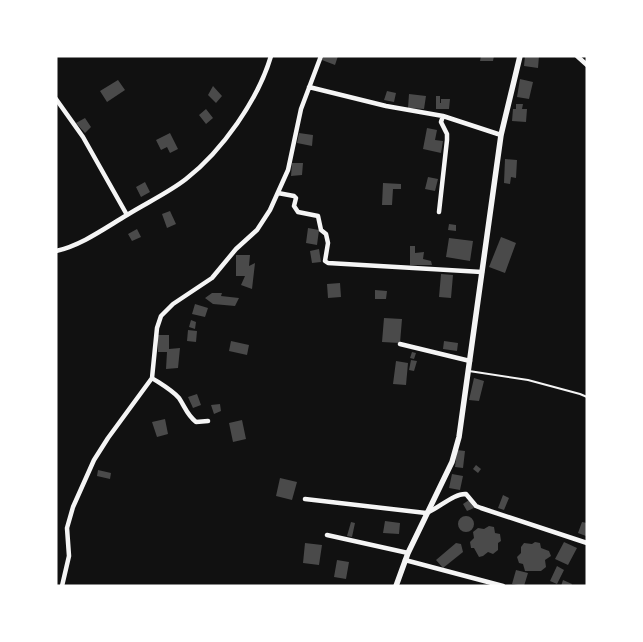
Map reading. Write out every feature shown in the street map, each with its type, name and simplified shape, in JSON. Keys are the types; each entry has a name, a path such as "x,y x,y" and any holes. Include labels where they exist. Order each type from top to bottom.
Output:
{"street":[{"path":"56,251 90,238 185,180 206,162 231,131 255,96 272,56"},
{"path":"62,586 69,556 67,528 73,507 94,460 152,378 157,328 162,316 173,304 212,278 236,249 257,230 270,210 288,170 301,109 322,56"},
{"path":"396,586 408,552 452,462 459,437 501,135 520,56"},
{"path":"577,56 587,65"},
{"path":"309,87 378,104 443,116 501,135"},
{"path":"56,99 83,137 127,215"},
{"path":"439,212 447,140 447,134 441,122 443,116"},
{"path":"278,192 294,196 296,198 294,206 298,212 318,216 321,230 326,234 328,243 324,257 328,263 482,272"},
{"path":"400,344 470,361"},
{"path":"152,378 178,398 190,417 196,422 208,421"},
{"path":"305,499 426,513 436,510 456,496 466,494 476,506 587,543"},
{"path":"327,535 408,552"},
{"path":"406,560 503,586"}],"lane":[{"path":"469,372 528,380 587,397"}],"building":[{"path":"323,56 338,56 335,65 322,60"},
{"path":"481,56 494,56 493,61 480,61"},
{"path":"525,56 539,56 538,68 524,66"},
{"path":"520,79 533,82 529,99 517,97"},
{"path":"118,80 125,90 107,102 100,91"},
{"path":"213,86 222,96 216,103 208,95"},
{"path":"387,91 396,93 394,102 384,100"},
{"path":"409,94 426,96 424,109 408,108"},
{"path":"436,96 440,96 440,103 441,99 450,99 449,109 436,109"},
{"path":"516,104 523,104 522,109 527,109 526,122 512,121 513,109 516,109"},
{"path":"206,109 213,118 206,124 199,115"},
{"path":"85,118 91,127 85,133 76,123"},
{"path":"427,128 437,130 435,140 443,141 441,153 423,149"},
{"path":"170,133 178,149 170,153 167,147 161,150 156,140"},
{"path":"299,133 313,135 312,146 297,143"},
{"path":"505,159 517,160 516,178 511,177 510,184 504,183"},
{"path":"292,163 303,163 302,175 291,176"},
{"path":"428,177 438,179 435,191 425,189"},
{"path":"145,182 150,192 141,197 136,187"},
{"path":"383,183 401,184 401,189 393,189 392,205 382,205"},
{"path":"170,211 176,224 167,228 162,214"},
{"path":"449,224 456,225 456,231 448,230"},
{"path":"308,228 319,230 317,245 306,243"},
{"path":"137,229 141,237 132,241 128,234"},
{"path":"501,237 516,243 505,273 489,267"},
{"path":"449,238 473,241 470,261 446,257"},
{"path":"410,246 415,246 415,253 424,252 423,259 431,261 432,265 410,265"},
{"path":"319,249 321,262 312,263 310,251"},
{"path":"236,255 250,255 249,266 255,263 252,289 241,285 245,276 236,276"},
{"path":"441,274 453,275 451,298 439,297"},
{"path":"340,283 341,297 328,298 327,284"},
{"path":"375,290 387,291 386,299 375,299"},
{"path":"212,293 222,293 221,296 239,298 235,306 213,304 205,298"},
{"path":"195,304 208,308 205,317 192,314"},
{"path":"384,318 402,319 400,343 382,342"},
{"path":"191,320 196,322 195,329 189,327"},
{"path":"188,330 197,331 196,342 187,341"},
{"path":"158,335 169,335 169,349 180,348 178,368 166,369 167,352 158,352"},
{"path":"231,341 249,345 247,355 229,351"},
{"path":"444,341 458,343 457,351 443,349"},
{"path":"412,352 416,353 414,359 410,358"},
{"path":"411,360 417,361 414,371 409,370"},
{"path":"396,361 408,363 406,385 393,384"},
{"path":"474,378 484,381 479,401 469,400"},
{"path":"197,394 201,405 193,408 188,397"},
{"path":"220,404 221,411 214,414 211,405"},
{"path":"165,419 168,434 157,437 152,422"},
{"path":"242,420 246,439 233,442 229,423"},
{"path":"457,450 465,451 463,468 455,467"},
{"path":"476,465 481,469 478,473 473,469"},
{"path":"98,470 111,473 110,479 97,476"},
{"path":"452,474 463,476 460,490 449,488"},
{"path":"280,478 297,482 292,500 276,496"},
{"path":"503,495 509,498 504,510 498,508"},
{"path":"469,500 474,508 467,511 463,504"},
{"path":"463,516 469,516 474,521 472,530 463,532 458,527 458,521"},
{"path":"385,521 400,523 399,534 383,533"},
{"path":"351,522 355,523 352,537 347,536"},
{"path":"582,522 587,523 586,536 578,533"},
{"path":"489,526 494,527 495,533 500,534 501,541 498,543 498,550 493,554 488,552 479,557 474,548 471,548 470,542 474,538 473,532 478,528 484,529"},
{"path":"535,542 540,543 541,548 549,551 551,556 545,560 546,567 541,571 525,571 523,564 519,563 517,557 521,553 521,547 524,543 532,544"},
{"path":"564,542 577,548 568,565 555,559"},
{"path":"305,543 322,545 319,565 303,563"},
{"path":"456,543 461,544 463,552 443,568 436,560"},
{"path":"337,560 349,562 346,579 334,577"},
{"path":"557,566 564,570 557,584 550,581"},
{"path":"516,570 528,573 524,586 512,584"},
{"path":"563,580 572,584 571,586 561,586"}]}
